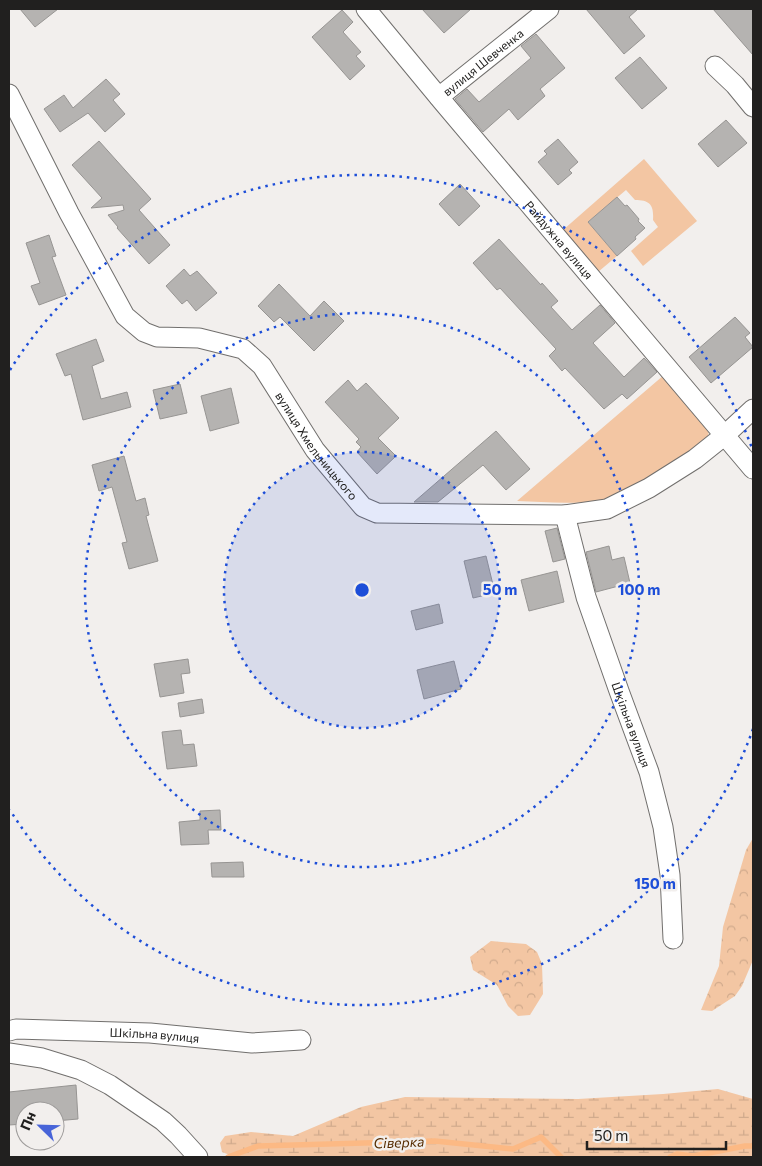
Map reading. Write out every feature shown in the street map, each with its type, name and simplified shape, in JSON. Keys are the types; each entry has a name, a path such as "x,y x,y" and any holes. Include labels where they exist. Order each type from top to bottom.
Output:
{"street":[{"name":"Райдужна вулиця","path":"366,9 753,469"},
{"name":"вулиця Шевченка","path":"440,97 549,9"},
{"path":"715,66 735,85 753,107"},
{"name":"вулиця Хмельницького","path":"9,94 69,213 125,316 144,332 157,337 199,338 243,349 262,366 315,450 363,507 377,513 565,515 607,509 649,488 695,458 753,410"},
{"name":"Шкільна вулиця","path":"565,515 586,597 650,772 663,827 670,875 673,939"},
{"name":"Шкільна вулиця","path":"9,1031 16,1029 150,1033 252,1043 301,1040"},
{"path":"9,1053 42,1058 80,1070 110,1086 163,1121 198,1157"}],"green space":[{"path":"644,159 697,221 643,266 631,251 658,227 653,220 653,211 650,204 635,200 626,190 588,222 617,256 598,272 563,230"},
{"path":"664,375 709,429 708,437 656,473 607,499 570,503 517,501"},
{"path":"753,838 753,960 742,986 735,996 712,1011 701,1010 719,966 723,927 746,850"},
{"path":"491,941 526,944 537,952 542,964 543,994 530,1015 518,1016 508,1006 497,985 473,970 470,957"},
{"path":"718,1089 753,1099 753,1157 235,1157 222,1152 220,1143 225,1136 251,1132 293,1136 361,1107 405,1097 578,1099"}],"building":[{"path":"20,9 58,9 35,27"},
{"path":"422,9 471,9 444,33"},
{"path":"586,9 638,9 629,17 645,36 624,54"},
{"path":"713,9 753,9 753,55"},
{"path":"342,10 353,22 343,32 361,52 356,56 365,66 350,80 312,37"},
{"path":"536,34 565,68 540,89 545,96 518,120 509,109 483,132 455,99 467,89 479,102 531,58 521,46"},
{"path":"640,57 667,88 642,109 615,78"},
{"path":"106,79 120,94 113,100 125,114 105,132 88,113 60,132 44,109 64,95 73,108"},
{"path":"726,120 747,143 718,167 698,144"},
{"path":"558,139 578,162 569,170 572,173 558,185 538,162 547,154 544,151"},
{"path":"99,141 151,199 139,210 170,245 149,264 108,215 124,210 123,205 91,208 102,198 72,165"},
{"path":"460,184 480,206 459,226 439,204"},
{"path":"617,197 625,206 627,205 645,228 617,256 588,222"},
{"path":"49,235 56,256 52,257 66,295 39,305 31,286 40,283 26,243"},
{"path":"499,239 558,301 551,307 572,330 600,305 615,323 593,343 624,377 644,358 657,372 627,399 622,394 604,409 565,368 562,371 549,356 556,349 500,288 497,290 473,263"},
{"path":"184,269 190,276 197,271 217,293 196,311 187,300 182,304 166,286"},
{"path":"279,284 310,316 324,301 344,321 314,351 280,317 274,322 258,306"},
{"path":"735,317 750,333 745,337 753,347 711,383 689,357"},
{"path":"96,339 104,361 92,366 101,399 127,392 131,407 83,420 71,374 65,376 56,354"},
{"path":"348,380 357,391 366,383 399,418 378,438 396,456 377,474 357,452 361,447 356,442 359,439 325,402"},
{"path":"180,384 187,413 160,419 153,390"},
{"path":"231,388 239,423 210,431 201,396"},
{"path":"496,431 530,469 506,490 483,465 438,502 414,502"},
{"path":"124,456 136,501 145,498 149,515 146,516 158,561 129,569 122,543 127,542 112,487 99,491 92,465"},
{"path":"557,528 565,559 553,562 545,531"},
{"path":"609,546 612,560 624,557 630,583 596,592 586,552"},
{"path":"486,556 495,593 473,598 464,561"},
{"path":"557,571 564,602 529,611 521,580"},
{"path":"439,604 443,623 416,630 411,611"},
{"path":"188,659 190,673 181,674 184,693 160,697 154,664"},
{"path":"454,661 461,689 424,699 417,670"},
{"path":"202,699 204,713 180,717 178,703"},
{"path":"181,730 183,745 194,744 197,766 167,769 162,732"},
{"path":"220,810 221,830 208,830 209,844 181,845 179,822 200,820 200,811"},
{"path":"243,862 244,877 212,877 211,863"},
{"path":"76,1085 78,1119 65,1120 65,1101 15,1101 15,1125 9,1125 9,1092"}],"waterway":[{"name":"Сіверка","path":"228,1157 258,1146 435,1141 513,1149 541,1137 561,1157"},
{"name":"Сіверка","path":"670,1157 677,1154 693,1156 753,1146"}]}
